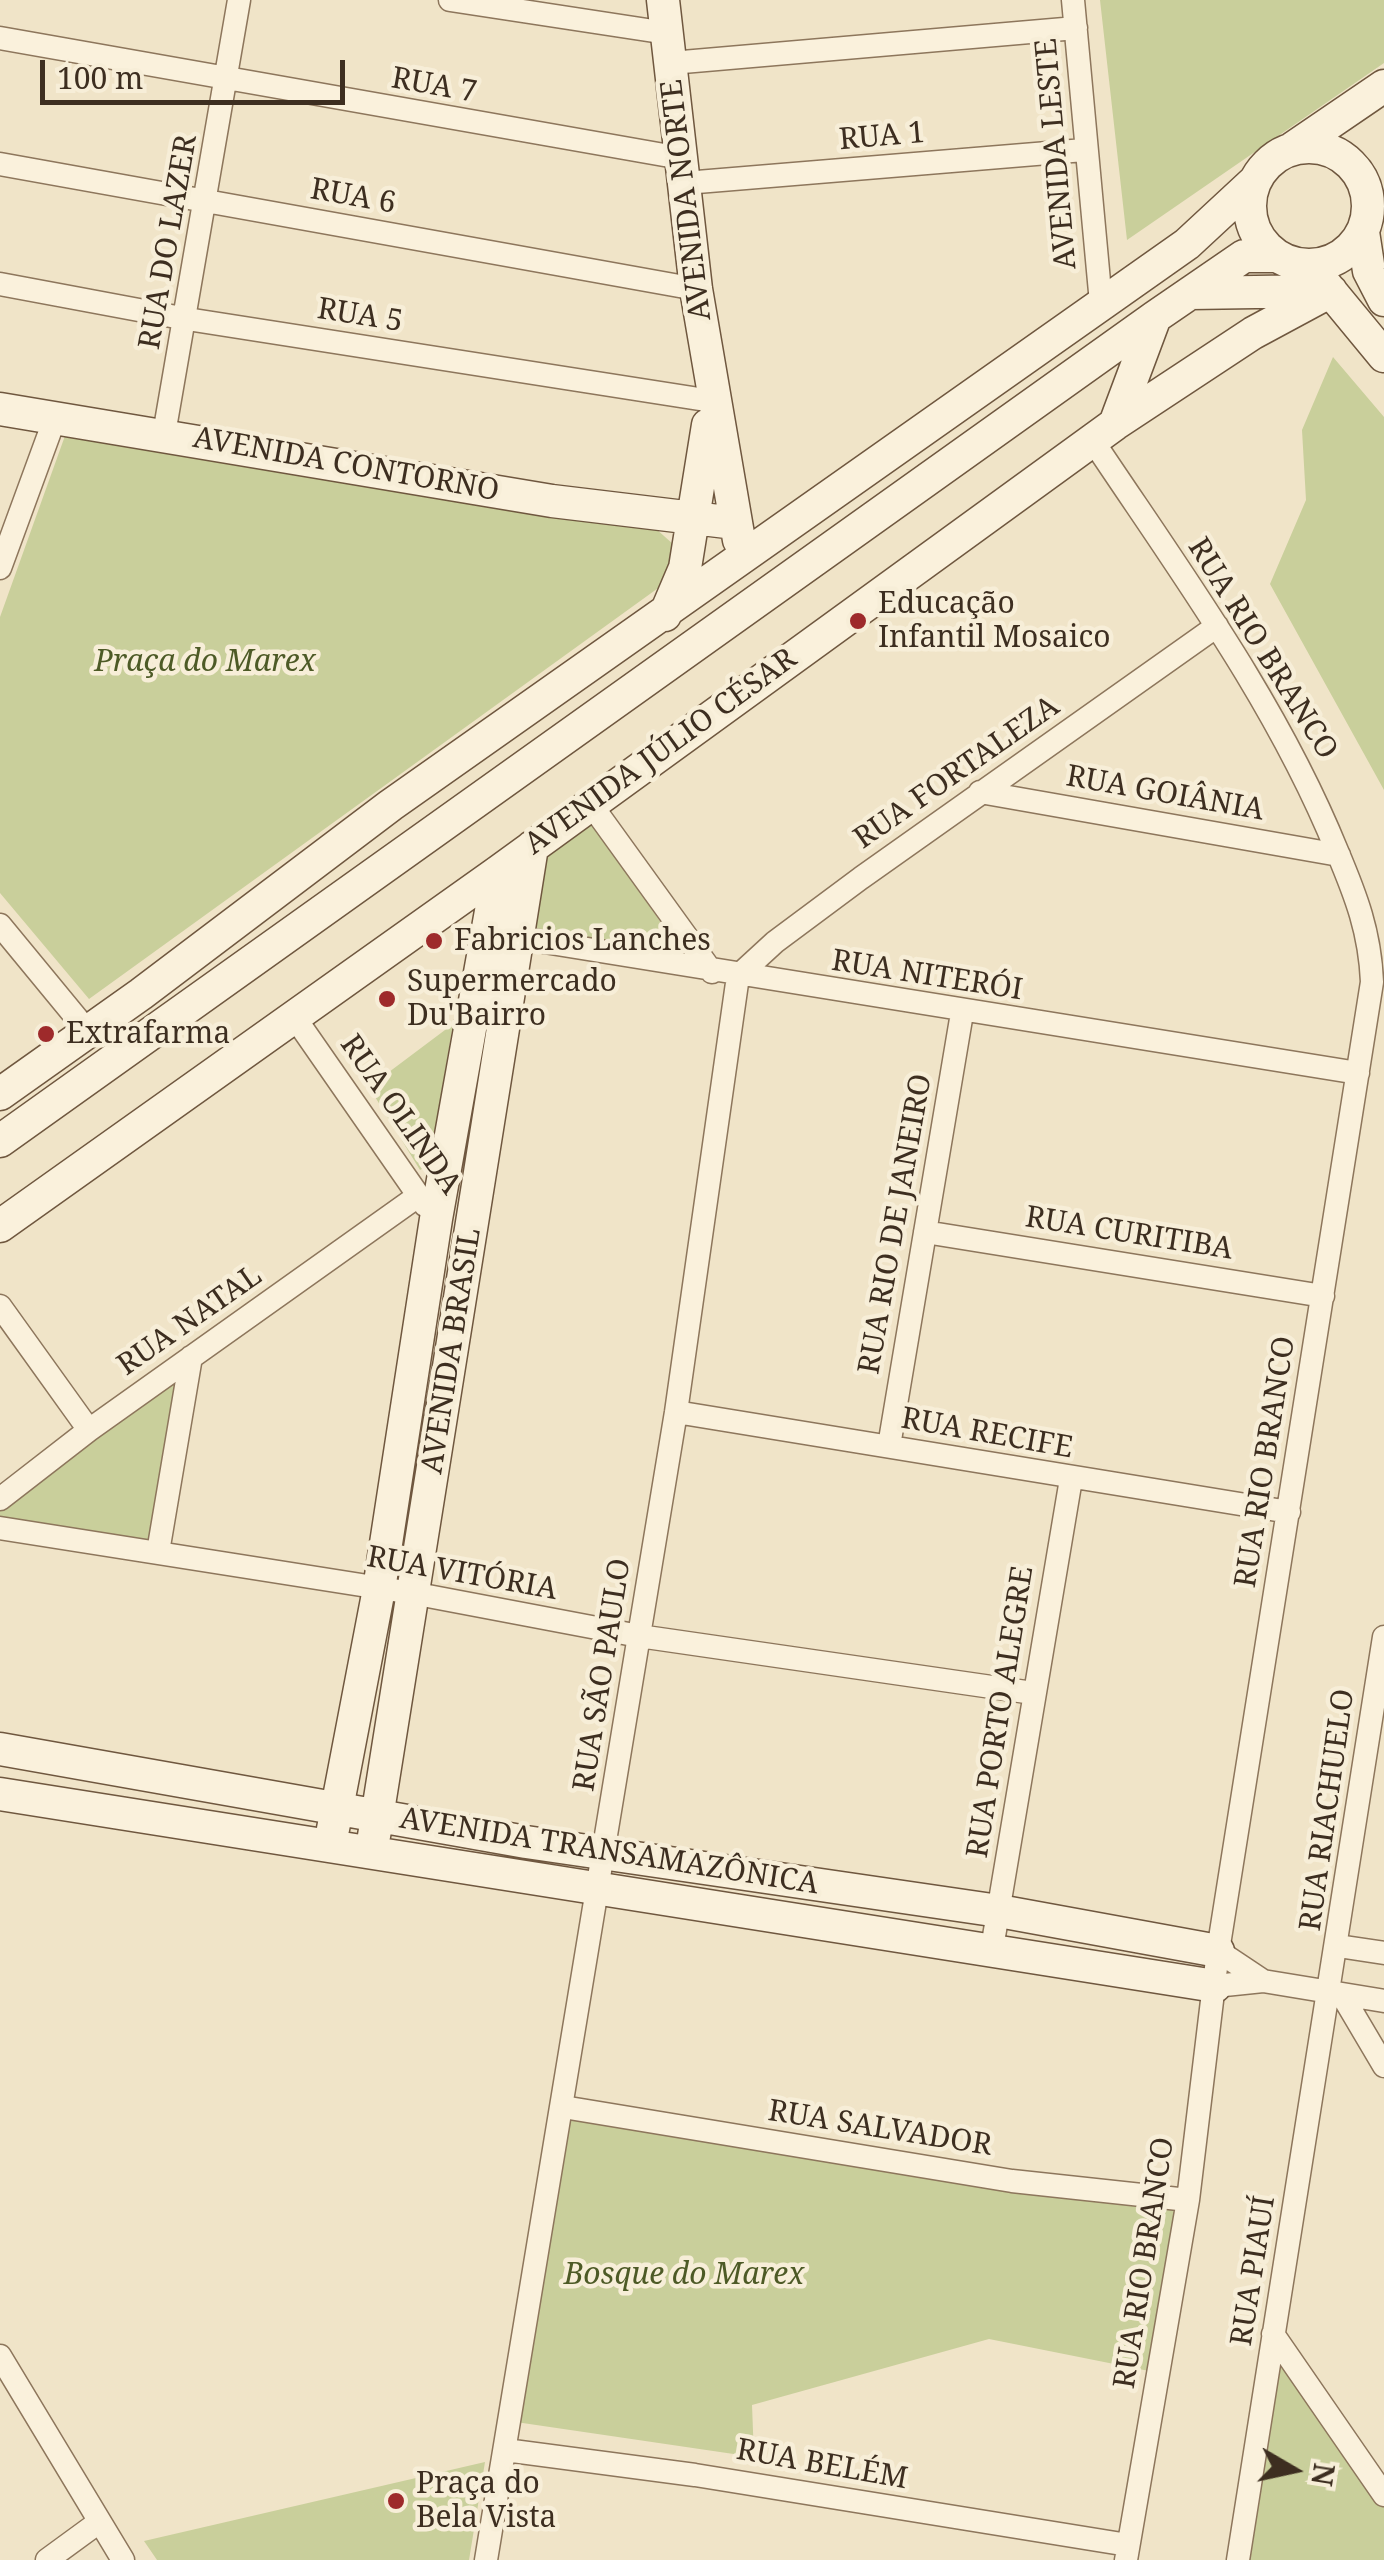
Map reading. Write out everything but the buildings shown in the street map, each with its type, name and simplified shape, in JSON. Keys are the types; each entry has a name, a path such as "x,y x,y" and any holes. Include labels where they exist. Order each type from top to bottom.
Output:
{"street":[{"name":"RUA DO LAZER","path":"164,434 187,319 239,0"},
{"path":"450,0 667,32 1076,28"},
{"name":"AVENIDA LESTE","path":"1073,0 1101,304"},
{"name":"AVENIDA NORTE","path":"667,32 712,401"},
{"name":"RUA 7","path":"0,38 683,171"},
{"path":"0,1094 89,1033 391,805 1186,244 1256,180 1265,166 1384,86"},
{"path":"1293,148 1327,149 1342,156 1364,182 1369,270 1384,300"},
{"name":"RUA 1","path":"683,171 1084,150"},
{"name":"RUA 6","path":"0,164 696,289"},
{"path":"1308,266 1340,256 1365,223 1384,168"},
{"path":"1256,180 1250,213 1255,230 1276,256"},
{"path":"0,1141 1244,256 1276,256 1308,266 1384,356"},
{"name":"RUA 5","path":"0,284 187,319 712,401"},
{"path":"1190,294 1331,291"},
{"name":"AVENIDA JÚLIO CÉSAR","path":"0,1226 498,872 1104,432 1253,333 1331,291"},
{"path":"1104,432 1155,317"},
{"path":"712,401 742,557"},
{"path":"664,616 685,568 712,401"},
{"name":"AVENIDA CONTORNO","path":"0,409 636,511 735,523"},
{"path":"0,568 55,418"},
{"name":"RUA RIO BRANCO","path":"1104,432 1314,791 1356,889 1372,982 1218,1951 1188,2200 1127,2553"},
{"path":"636,511 668,497 702,467"},
{"name":"RUA FORTALEZA","path":"738,976 775,942 1216,626"},
{"name":"RUA GOIÂNIA","path":"980,792 1339,855"},
{"path":"590,803 712,972"},
{"name":"AVENIDA BRASIL","path":"330,1848 378,1589 427,1208 532,847"},
{"name":"AVENIDA BRASIL","path":"371,1855 471,1233 503,936 498,872"},
{"path":"0,925 89,1033"},
{"name":"RUA NITERÓI","path":"503,936 1358,1073"},
{"name":"RUA SÃO PAULO","path":"486,2560 676,1412 738,976"},
{"name":"RUA RIO DE JANEIRO","path":"889,1446 962,1012"},
{"name":"RUA OLINDA","path":"293,1015 427,1208 471,1233"},
{"name":"RUA NATAL","path":"0,1499 191,1357 427,1208"},
{"name":"RUA CURITIBA","path":"925,1232 1323,1296"},
{"path":"0,1306 89,1430"},
{"path":"158,1552 191,1357"},
{"name":"RUA RECIFE","path":"676,1412 1288,1512"},
{"name":"RUA PORTO ALEGRE","path":"990,1954 1071,1479"},
{"name":"RUA VITÓRIA","path":"0,1528 412,1593 638,1636 1033,1693"},
{"name":"RUA RIACHUELO","path":"1336,1994 1338,1946 1384,1637"},
{"name":"AVENIDA TRANSAMAZÔNICA","path":"0,1749 605,1853 999,1910 1218,1951"},
{"name":"AVENIDA TRANSAMAZÔNICA","path":"0,1794 990,1954 1215,1986"},
{"path":"1338,1946 1384,1953"},
{"path":"1218,1951 1263,1981"},
{"path":"1215,1986 1263,1981 1384,2001"},
{"path":"1336,1994 1384,2066"},
{"name":"RUA PIAUÍ","path":"1238,2560 1273,2334 1336,1994"},
{"name":"RUA SALVADOR","path":"563,2107 1012,2181 1188,2200"},
{"path":"1273,2334 1384,2495"},
{"path":"3,2369 123,2560"},
{"name":"RUA BELÉM","path":"505,2450 695,2474 1073,2550 1127,2553"},
{"path":"47,2560 99,2522"}],"green space":[{"path":"1100,0 1384,0 1384,63 1127,240"},
{"path":"1333,357 1384,417 1384,790 1270,584 1306,500 1302,430"},
{"name":"Praça do Marex","path":"66,433 655,528 673,544 676,562 661,586 89,999 0,893 0,617"},
{"path":"588,817 684,956 530,929 541,851"},
{"path":"453,1024 429,1165 420,1170 369,1087"},
{"path":"190,1365 157,1552 0,1527 0,1498"},
{"name":"Bosque do Marex","path":"563,2107 1180,2206 1154,2372 989,2339 752,2405 754,2457 509,2421"},
{"path":"1278,2340 1384,2483 1384,2560 1242,2560"},
{"name":"Praça do Bela Vista","path":"485,2462 469,2560 157,2560 144,2541"}],"place":[{"name":"Educação Infantil Mosaico","path":"858,621"},
{"name":"Fabricios Lanches","path":"434,941"},
{"name":"Supermercado Du'Bairro","path":"387,999"},
{"name":"Extrafarma","path":"46,1034"},
{"name":"Praça do Bela Vista","path":"396,2501"}]}
